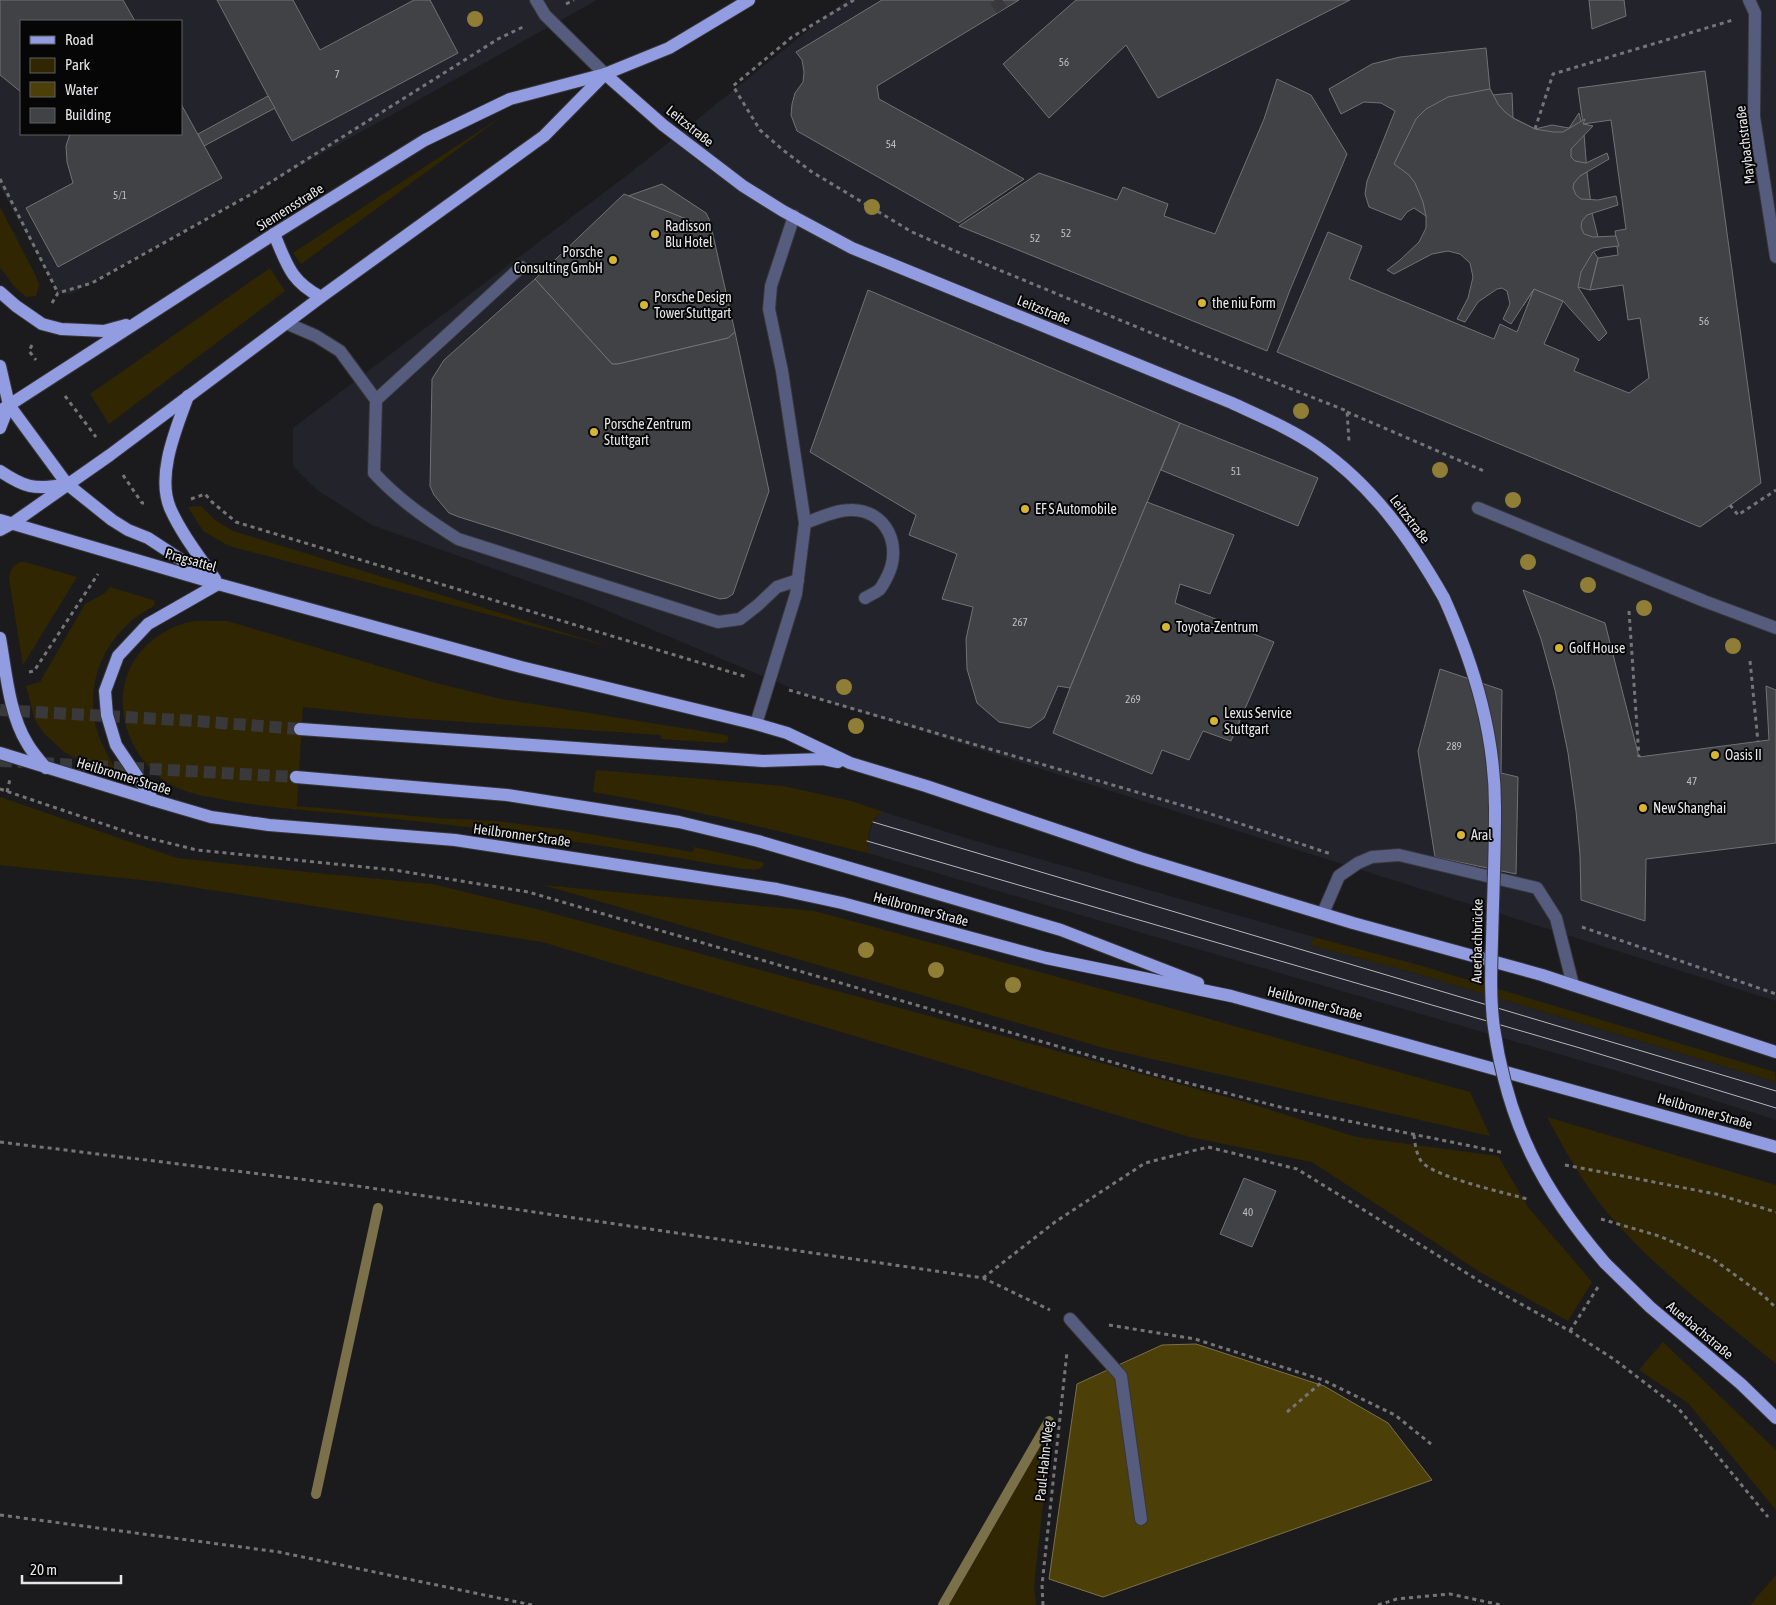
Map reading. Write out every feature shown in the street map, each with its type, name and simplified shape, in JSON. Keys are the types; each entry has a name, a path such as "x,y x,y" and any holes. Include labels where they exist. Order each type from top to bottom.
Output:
{"main road":[{"name":"Siemensstraße","path":"5,408 274,234 434,136 510,99 605,74 669,48 749,0"},
{"name":"Siemensstraße","path":"188,396 544,136 605,74"},
{"name":"Leitzstraße","path":"605,74 663,125 743,186 852,248 1232,403 1316,446 1351,474 1379,503 1405,534 1444,598"},
{"path":"274,234 294,276 305,289 320,298"},
{"path":"0,292 42,324 62,329 104,331 138,322"},
{"path":"0,366 5,408 0,428"},
{"path":"0,530 6,521 110,455 188,396"},
{"path":"188,396 170,450 166,484 167,492 170,506 188,541 218,584 521,667 787,733 850,763 926,786 1140,858 1573,985 1776,1052"},
{"name":"Pragsattel","path":"5,408 67,484 112,520 128,530 148,538 218,584"},
{"path":"0,471 26,486 43,489 67,484"},
{"name":"Pragsattel","path":"6,521 218,584"},
{"path":"153,800 116,745 107,716 105,691 118,656 148,624 218,584"},
{"name":"Auerbachbrücke","path":"1444,598 1462,639 1476,680 1486,723 1493,767 1495,811 1491,988 1500,1064 1522,1136 1538,1171 1558,1204 1604,1263"},
{"path":"0,638 11,700 19,727 27,744 46,768"},
{"path":"300,729 763,761 823,760 850,763"},
{"path":"0,753 46,768"},
{"name":"Heilbronner Straße","path":"46,768 211,817 269,825 455,840 778,889 842,903 1046,958 1231,996 1776,1146"},
{"path":"296,777 507,795 679,822 758,841 1061,930 1231,996"},
{"name":"Auerbachstraße","path":"1604,1263 1650,1307 1741,1384 1776,1418"}],"street":[{"path":"536,0 545,15 605,74"},
{"name":"Maybachstraße","path":"1749,0 1755,13 1754,118 1776,256"},
{"path":"756,724 796,594 805,523 782,371 769,309 771,286 794,216"},
{"path":"376,400 521,267"},
{"path":"286,323 316,336 340,351 376,400 374,473 388,489 421,515 458,539 718,622 740,619 777,587 798,580"},
{"path":"1478,508 1704,601 1776,628"},
{"path":"805,523 835,512 851,510 869,514 880,520 890,534 894,549 893,564 880,589 865,598"},
{"path":"1323,913 1339,876 1358,863 1372,857 1399,855 1537,888 1556,918 1573,985"},
{"path":"1070,1319 1121,1376 1140,1519"}],"path":[{"path":"0,179 58,292 92,283 255,192 498,39 574,0"},
{"path":"854,0 792,37 733,86 760,130 812,172 912,232 1484,471"},
{"path":"1535,128 1553,74 1755,13"},
{"path":"71,404 97,439"},
{"path":"1346,412 1351,474"},
{"path":"1730,505 1738,515 1776,490"},
{"path":"205,494 236,522 1227,819 1358,863"},
{"path":"8,680 34,670 93,582"},
{"path":"1629,611 1639,757"},
{"path":"1750,661 1758,742"},
{"path":"0,789 136,835 197,850 394,870 528,892 1153,1074 1280,1107 1509,1154"},
{"path":"1556,918 1776,994"},
{"path":"0,1142 357,1186 983,1278 1070,1319"},
{"path":"983,1278 1055,1222 1145,1163 1208,1146 1297,1169 1481,1282 1570,1332 1615,1360 1678,1408 1768,1516"},
{"path":"1556,1164 1716,1194 1776,1212"},
{"path":"1570,1332 1598,1286"},
{"name":"Paul-Hahn-Weg","path":"1043,1605 1042,1585 1070,1319"},
{"path":"1108,1325 1195,1338 1323,1380 1395,1415 1431,1444"},
{"path":"1287,1412 1323,1380"},
{"path":"0,1515 279,1552 532,1605"},
{"path":"1378,1605 1397,1599 1450,1594 1501,1605"}],"shaded area":[{"path":"0,0 597,0 71,294 58,293 0,186"},
{"path":"846,0 1776,0 1776,1001 810,696 589,603 372,525 317,490 293,466 293,428 634,170"},
{"path":"884,812 969,839 1314,937 1311,945 1418,974 1776,1082 1776,1120 1675,1088 871,854 868,851 867,841 873,822 880,813"}],"green space":[{"path":"504,115 301,264 293,253"},
{"path":"0,207 36,276 39,285 36,296 26,297 13,285 0,267"},
{"path":"270,268 285,291 109,424 90,394"},
{"path":"201,506 215,520 233,531 611,647 229,546 203,531 188,507"},
{"path":"20,562 77,577 23,665 9,579 12,569"},
{"path":"110,587 155,602 154,606 135,618 118,634 102,659 97,673 94,687 94,716 97,731 115,770 110,773 80,761 64,752 44,733 35,720 26,686 40,682 85,604 105,593"},
{"path":"195,621 227,621 436,683 501,699 726,735 729,738 727,742 721,743 661,739 661,735 406,718 303,707 297,806 497,821 566,830 693,852 694,847 763,862 764,865 757,869 743,869 515,833 249,804 198,795 175,787 153,771 141,758 132,742 126,725 123,707 124,689 129,671 143,649 168,630"},
{"path":"596,770 784,786 851,801 884,812 875,818 870,828 868,851 871,854 767,828 593,792"},
{"path":"0,797 177,858 432,884 544,911 1252,1104 1356,1137 1498,1156 1528,1207 1592,1282 1568,1321 1480,1272 1312,1162 1190,1137 542,942 160,882 0,865"},
{"path":"543,885 815,911 1470,1092 1490,1136 1104,1048"},
{"path":"1314,937 1422,966 1775,1072 1776,1082 1418,974 1310,945"},
{"path":"1547,1117 1776,1185 1776,1364 1666,1272 1625,1232 1589,1189"},
{"path":"1663,1342 1776,1450 1776,1510 1688,1403 1639,1370"},
{"path":"1052,1423 1034,1586 1036,1605 947,1605"},
{"path":"1776,1575 1776,1605 1750,1605"}],"water":[{"path":"1196,1344 1324,1386 1388,1423 1432,1480 1103,1597 1049,1579 1077,1384 1162,1345"}],"building":[{"path":"0,0 123,0 134,20 20,20 20,91 0,75"},
{"path":"217,0 293,0 320,50 414,0 430,0 458,53 292,141"},
{"path":"882,0 1019,0 877,86 879,99 1024,179 959,223 797,131 791,115 795,93 803,82 804,72 802,60 796,52"},
{"path":"1076,0 1350,0 1158,98 1126,45 1049,118 1003,64"},
{"path":"1589,0 1624,0 1626,16 1592,29"},
{"path":"1486,48 1490,89 1493,95 1512,93 1513,118 1535,129 1552,125 1569,128 1579,113 1584,134 1592,213 1598,237 1588,244 1598,258 1590,290 1578,287 1567,289 1563,301 1534,289 1523,306 1507,291 1504,283 1473,277 1477,268 1460,250 1445,245 1429,226 1426,216 1414,208 1407,212 1401,220 1369,207 1365,194 1367,181 1395,111 1381,103 1364,102 1341,114 1329,89 1372,64 1400,57"},
{"path":"1705,71 1761,483 1700,527 1277,352 1328,232 1362,246 1349,279 1494,339 1500,324 1517,332 1534,289 1563,301 1544,344 1579,359 1574,371 1629,393 1649,378 1640,318 1628,320 1623,285 1590,290 1598,258 1618,255 1615,231 1626,229 1611,120 1583,124 1578,88"},
{"path":"1277,79 1311,95 1347,154 1290,290 1267,351 959,226 1039,173 1117,200 1123,187 1168,204 1164,216 1215,234 1264,119"},
{"path":"1490,89 1505,112 1535,129 1563,132 1585,119 1583,124 1593,126 1571,149 1571,157 1575,161 1586,163 1607,153 1609,159 1580,176 1574,183 1573,188 1576,195 1581,199 1598,200 1616,196 1618,205 1587,215 1582,221 1581,227 1584,234 1593,237 1616,236 1619,246 1602,248 1593,252 1581,272 1578,287 1607,333 1599,341 1563,301 1534,289 1511,324 1503,319 1510,304 1507,291 1502,288 1497,289 1478,302 1465,322 1457,319 1468,298 1473,277 1470,263 1460,254 1448,251 1432,254 1394,274 1387,270 1419,242 1426,228 1423,202 1415,183 1409,175 1394,164 1416,119 1426,109 1448,97"},
{"path":"268,96 275,108 204,146 198,134"},
{"path":"182,106 222,178 58,267 26,208 73,183 67,162 66,146 70,135 182,135"},
{"path":"662,184 706,213 713,235 706,227 628,196"},
{"name":"Porsche Design Tower Stuttgart","path":"624,194 706,227 713,235 735,332 728,338 612,364 535,279"},
{"name":"Porsche Zentrum Stuttgart","path":"535,279 612,364 728,338 735,332 769,491 733,594 727,598 720,599 459,517 449,513 434,495 430,486 432,379 444,360"},
{"name":"EF S Automobile","path":"868,290 1180,423 1070,688 1058,686 1044,718 1030,728 999,722 977,703 967,669 966,639 973,607 942,599 957,554 909,535 916,515 810,452"},
{"path":"1180,423 1318,478 1298,526 1161,470"},
{"name":"Toyota-Zentrum","path":"1147,502 1234,535 1210,594 1180,584 1175,603 1274,642 1231,741 1203,731 1189,760 1162,750 1152,774 1053,733"},
{"name":"Oasis II","path":"1523,590 1605,623 1639,757 1769,740 1766,686 1776,690 1776,843 1646,859 1645,921 1581,900 1580,855 1568,753 1555,690 1541,639"},
{"path":"1440,669 1502,690 1501,773 1518,777 1516,874 1435,857 1418,751"},
{"path":"1244,1178 1276,1191 1252,1247 1220,1234"}],"waterway":[{"path":"316,1494 378,1208"},
{"path":"943,1605 1049,1421"}],"tunnel":[{"path":"995,0 1002,10"},
{"path":"0,710 300,729"},
{"path":"0,761 22,762"},
{"path":"42,763 296,777"}],"tram line":[{"path":"873,822 1776,1091"},
{"path":"867,841 1580,1048 1776,1108"}],"place":[{"name":"Radisson Blu Hotel","path":"655,234"},
{"name":"Porsche Consulting GmbH","path":"613,260"},
{"name":"the niu Form","path":"1202,303"},
{"name":"Porsche Design Tower Stuttgart","path":"644,305"},
{"name":"Porsche Zentrum Stuttgart","path":"594,432"},
{"name":"EF S Automobile","path":"1025,509"},
{"name":"Toyota-Zentrum","path":"1166,627"},
{"name":"Golf House","path":"1559,648"},
{"name":"Lexus Service Stuttgart","path":"1214,721"},
{"name":"Oasis II","path":"1715,755"},
{"name":"New Shanghai","path":"1643,808"},
{"name":"Aral","path":"1461,835"}]}
